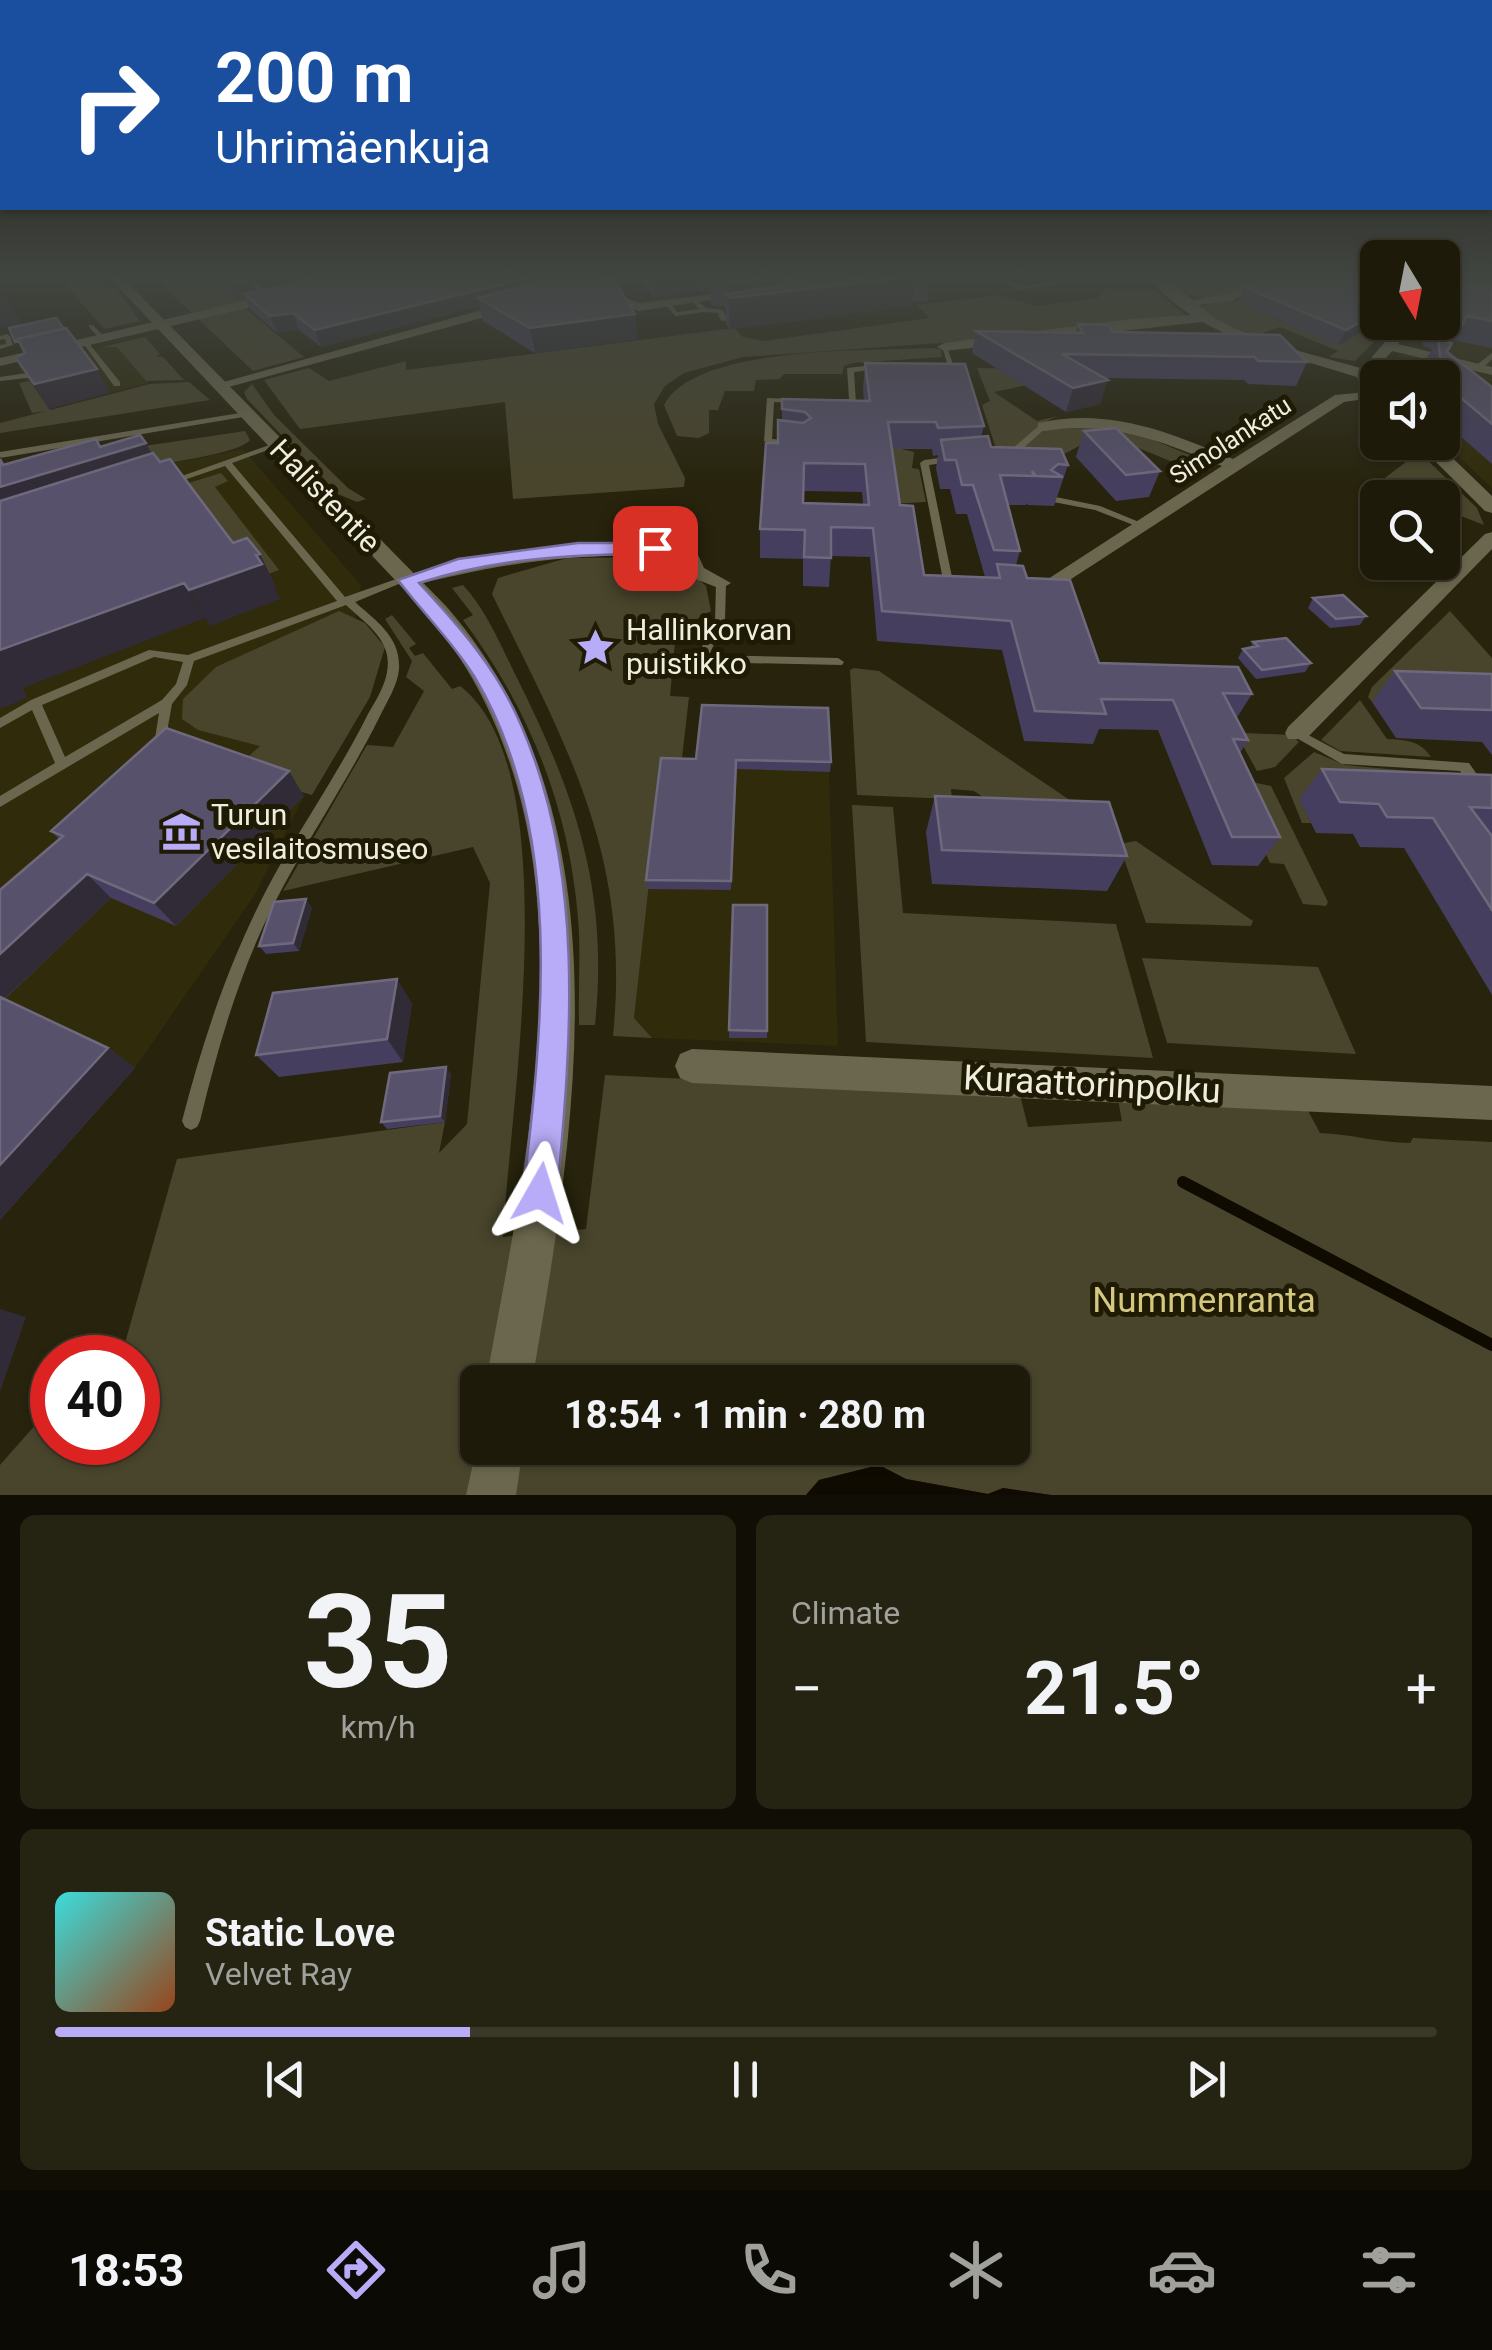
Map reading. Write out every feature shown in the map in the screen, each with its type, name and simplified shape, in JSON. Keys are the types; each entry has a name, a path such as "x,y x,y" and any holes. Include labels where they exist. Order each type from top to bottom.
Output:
{"street":[{"path":"0,362 64,347"},
{"name":"Halistentie","path":"181,347 457,636 510,724 534,795 552,898 554,1062 540,1193 512,1365"},
{"path":"220,386 363,347"},
{"path":"1271,347 1360,373"},
{"path":"1391,347 1485,369"},
{"name":"Simolankatu","path":"1036,588 1144,526 1340,398 1360,397"},
{"path":"1044,426 1127,423 1236,466"},
{"path":"1444,460 1492,507"},
{"path":"1297,733 1492,538"},
{"path":"406,580 486,559 616,547 686,550 695,572 721,583"},
{"name":"Kuraattorinpolku","path":"692,1066 1492,1103"},
{"path":"491,1495 496,1465"}],"lane":[{"path":"89,347 116,384"},
{"path":"928,366 951,365 944,347"},
{"path":"1485,369 1492,356"},
{"path":"0,379 32,375 20,357"},
{"path":"820,401 853,401 853,368 892,366"},
{"path":"802,444 768,442 768,419 770,400 803,401"},
{"path":"0,455 246,414"},
{"path":"996,459 1014,454 1044,426"},
{"path":"166,484 276,446"},
{"path":"965,460 924,463 950,585 965,585"},
{"path":"191,1121 222,1001 270,897 392,674 394,652 387,632 345,601 228,464"},
{"path":"1051,499 1082,504 1144,526"},
{"path":"0,724 35,702 153,653 189,658 406,580"},
{"path":"721,583 720,620 702,659 838,662"},
{"path":"0,802 166,703 181,685 189,658"},
{"path":"35,702 62,765"},
{"path":"156,753 164,738 166,703"},
{"path":"1297,733 1342,759 1464,766 1492,806"}],"shaded area":[{"path":"117,347 148,383 43,410 17,367"},
{"path":"1408,347 1492,347 1492,366"},
{"path":"1407,355 1429,360 1395,360"},
{"path":"1460,367 1492,374 1492,488 1460,458"},
{"path":"243,449 361,585 346,676 271,786 304,796 256,893 135,1068 0,1220 0,483 196,459"},
{"path":"827,715 838,1046 652,1038 634,1018 662,767 697,767"},
{"path":"879,1465 906,1479 988,1494 1003,1488 1051,1495 806,1495 819,1480"}],"green space":[{"path":"102,347 154,347 160,354 156,356 163,357 184,380 146,381 117,347"},
{"path":"227,347 292,347 304,357 253,371"},
{"path":"587,347 886,347 743,357 684,373 665,386 654,404 658,424 685,478 684,487 513,499 505,402 300,429 264,380 309,368 329,381 406,361 406,370"},
{"path":"1328,347 1369,347 1355,361 1329,357 1338,351"},
{"path":"941,350 942,357 853,363 844,366 842,374 784,374 779,379 756,380 754,391 725,391 718,410 709,410 709,433 699,438 677,436 664,405 682,385 710,371 746,361 829,352"},
{"path":"977,368 1024,369 1060,378 994,392 1037,421 1058,416 1042,423 1049,429 1122,427 1216,466 1202,474 1114,438 1094,438 1038,468 996,449 982,405 990,401"},
{"path":"30,381 50,410 150,384 189,382 210,400 0,433 0,423 46,411 32,413 19,383"},
{"path":"252,384 274,415 348,488 366,499 357,502 338,494 247,399 244,392"},
{"path":"245,431 250,440 210,455 0,483 117,450"},
{"path":"884,445 914,452 912,468 919,469 926,502 892,504"},
{"path":"1408,460 1427,460 1448,480 1382,480"},
{"path":"221,473 228,481 215,487 279,570 266,575 98,511"},
{"path":"1460,492 1477,508 1484,525 1460,516"},
{"name":"Hallinkorvan puistikko","path":"674,557 706,586 711,611 697,619 677,620 670,696 689,697 681,767 662,767 634,1018 652,1038 613,1036 616,972 603,858 568,755 492,594 498,578 567,558"},
{"path":"463,585 499,641 538,721 571,804 592,887 597,931 595,1025 579,1025 578,918 566,837 555,798 508,688 463,620 473,615 452,588"},
{"path":"339,611 365,623 385,647 370,697 312,795 231,772 260,746 198,730 182,719 183,699 216,667"},
{"path":"1450,611 1492,658 1492,706 1372,702 1368,697 1372,687"},
{"name":"Nummenranta","path":"392,615 416,644 409,648 415,656 423,653 452,689 460,686 493,728 514,789 523,864 525,945 503,1237 586,1229 605,1075 1020,1095 1028,1127 1122,1121 1118,1100 1307,1109 1320,1133 1399,1143 1410,1143 1413,1138 1492,1142 1492,1495 1051,1495 1003,1488 988,1494 906,1479 879,1465 819,1480 806,1495 0,1495 0,1465 30,1431 30,1465 160,1465 160,1335 127,1335 177,1159 445,1122 439,1153 467,1124 490,883 473,847 283,891 367,745 393,747 424,691 406,677 412,661 385,619"},
{"path":"850,670 879,671 1083,809 989,801 974,791 951,789 952,799 857,795"},
{"path":"1360,700 1387,739 1417,744 1431,757 1340,751 1321,740"},
{"path":"1237,735 1292,735 1299,742 1275,767 1257,771"},
{"path":"1314,752 1345,765 1453,775 1300,800 1311,823 1302,823 1284,778"},
{"path":"1247,781 1271,786 1328,902 1326,906 1303,904 1284,864 1270,863 1242,801"},
{"path":"852,805 893,807 903,913 1116,924 1153,1058 866,1042"},
{"path":"1136,841 1253,921 1251,926 1146,923 1119,844"},
{"path":"1142,958 1318,967 1356,1054 1167,1043"}],"building":[{"path":"22,347 80,347 97,369 34,384 16,358 25,353"},
{"path":"1003,347 1292,347 1307,362 1258,361 1255,357 1062,354 1108,380 1073,388"},
{"path":"1439,347 1450,347 1447,352 1457,360 1440,360"},
{"path":"1460,362 1492,387 1492,424 1460,397"},
{"path":"865,363 965,364 984,426 938,428 936,422 888,422 900,505 913,506 924,575 1000,578 997,564 1023,566 1027,578 1070,580 1099,663 1238,667 1252,694 1223,693 1248,740 1233,739 1280,837 1232,837 1173,700 1101,699 1106,714 1035,711 1011,621 882,611 873,528 831,527 831,558 804,557 805,530 760,529 766,443 778,443 778,420 803,423 811,418 805,412 782,409 782,399 870,401","holes":["804,463 865,464 869,505 803,503"]},
{"path":"1116,428 1160,471 1126,475 1084,431"},
{"path":"140,435 146,443 0,487 0,459 3,465 96,439 100,447"},
{"path":"988,436 991,447 1061,449 1068,465 1058,464 1051,470 1063,477 1036,476 1032,471 1034,476 1000,475 1020,551 994,550 973,485 962,485 956,460 945,460 941,440"},
{"path":"153,453 160,462 170,459 233,543 247,538 260,554 256,555 262,564 189,590 184,583 0,650 0,501"},
{"path":"1343,595 1366,616 1336,619 1313,598"},
{"path":"1286,638 1311,663 1262,670 1243,649 1258,646 1253,642"},
{"path":"1395,671 1492,674 1492,710 1421,708"},
{"path":"702,705 828,708 831,762 736,760 731,881 646,880 661,758 696,759"},
{"path":"166,728 289,771 154,903 87,874 0,954 0,890 63,836 51,831"},
{"path":"1322,769 1492,775 1492,808 1470,807 1492,836 1492,910 1433,818 1387,817 1379,804 1340,802"},
{"path":"935,796 1109,802 1127,856 942,850"},
{"path":"306,899 293,943 259,946 274,902"},
{"path":"733,905 767,905 767,1031 729,1030"},
{"path":"397,979 387,1039 256,1055 273,993"},
{"path":"0,997 108,1048 0,1165"},
{"path":"446,1067 440,1116 381,1122 390,1073"}],"waterway":[{"path":"1183,1182 1492,1345"}],"place":[{"name":"Hallinkorvan puistikko","path":"596,647"},
{"name":"Turun vesilaitosmuseo","path":"181,832"}],"route":[{"path":"540,1193 554,1062 556,939 534,795 510,724 484,676 446,622 407,580 458,564 509,556 578,549 655,548"}]}
